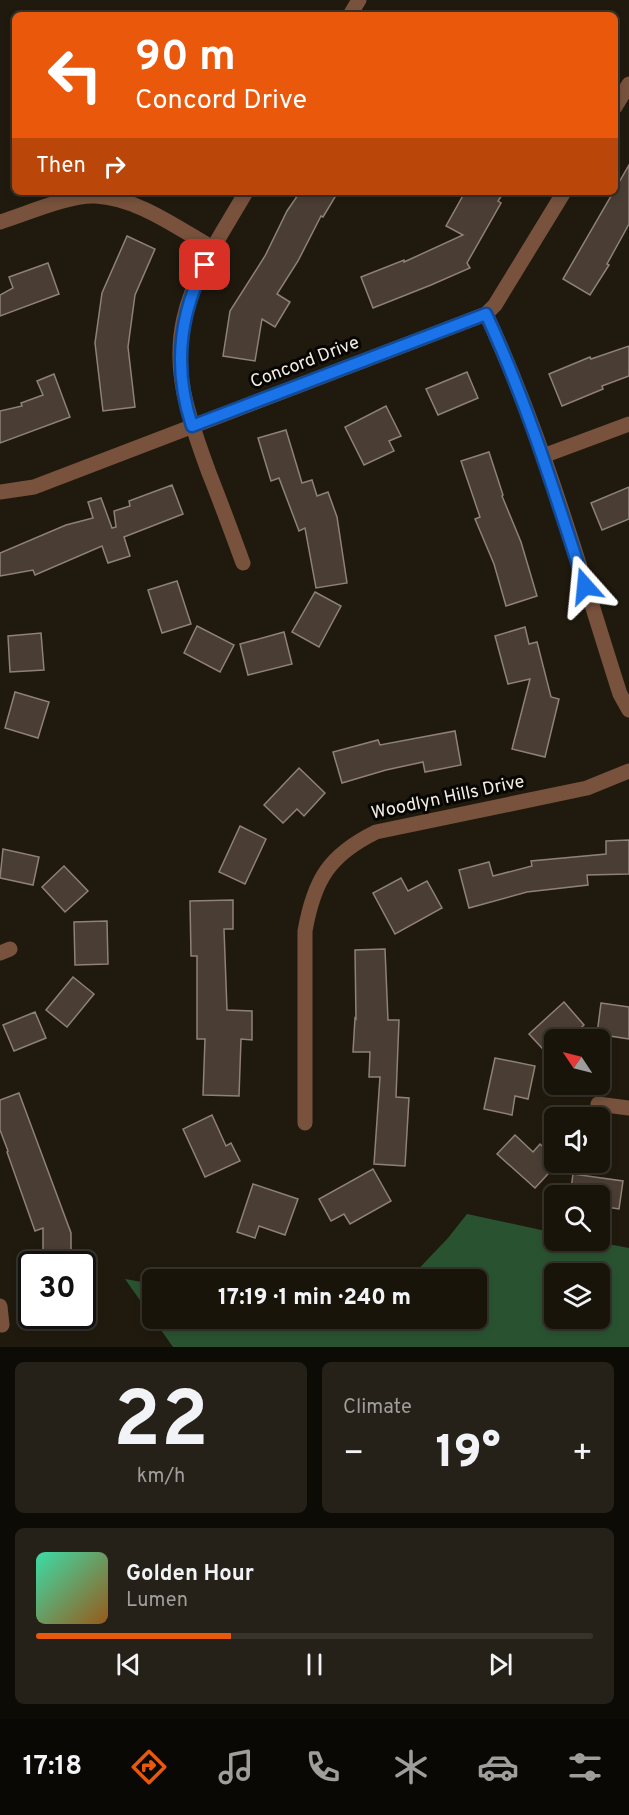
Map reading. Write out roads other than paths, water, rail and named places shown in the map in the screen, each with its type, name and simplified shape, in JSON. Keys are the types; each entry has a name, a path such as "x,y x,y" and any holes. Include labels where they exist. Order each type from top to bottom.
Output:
{"street":[{"path":"618,102 629,84"},
{"path":"243,563 186,408 181,379 180,345 184,318 196,282 244,195"},
{"path":"562,195 495,305 486,314 507,360 543,456 620,694 629,710"},
{"path":"0,222 72,199 93,196 136,205 213,248"},
{"name":"Concord Drive","path":"0,492 34,486 486,314"},
{"path":"543,456 629,424"},
{"name":"Woodlyn Hills Drive","path":"305,1123 305,931 311,900 331,864 351,845 376,832 587,788 629,771"},
{"path":"598,1104 629,1108"},
{"path":"0,1305 2,1325"}]}
